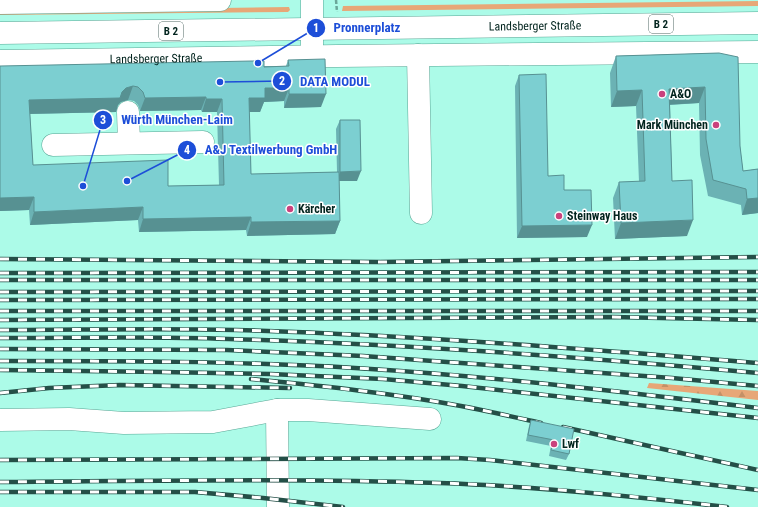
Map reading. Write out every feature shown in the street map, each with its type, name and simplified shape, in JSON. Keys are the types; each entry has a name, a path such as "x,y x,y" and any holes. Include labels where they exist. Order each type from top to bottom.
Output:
{"street":[{"path":"0,3 220,0"},
{"path":"312,0 312,56"},
{"name":"Landsberger Straße","path":"0,33 758,23"},
{"name":"Landsberger Straße","path":"0,61 127,68 312,56 758,52"},
{"path":"418,55 420,213"},
{"path":"128,112 129,143"},
{"path":"53,145 203,142"},
{"path":"0,420 69,419 124,423 213,422 277,410 308,410 430,419"},
{"path":"277,410 278,507"}],"green space":[{"path":"758,1 758,6 342,11 343,6"},
{"path":"289,7 290,10 288,12 0,15 0,11"},
{"path":"649,383 758,391 758,400 647,388"}],"building":[{"path":"719,53 738,57 740,146 743,171 758,169 758,198 747,199 746,189 713,180 706,139 705,87 669,89 672,181 692,180 693,220 621,223 619,182 645,181 642,90 617,91 616,56"},
{"path":"325,59 326,94 289,94 289,88 265,88 265,98 249,98 251,174 339,172 340,221 251,222 251,217 143,219 143,207 34,212 34,197 0,198 0,66 264,61 264,67 289,66 288,60","holes":["133,86 138,87 143,92 145,98 206,97 206,99 222,99 224,185 168,186 168,160 33,165 29,100 120,98 122,92 126,88"]},
{"path":"546,74 548,176 564,175 564,190 591,190 592,225 522,226 519,75"},
{"path":"340,120 360,120 361,171 340,172"},
{"name":"Lwf","path":"531,420 574,429 569,454 551,450 554,440 528,435"}],"railway":[{"path":"0,259 380,262 758,257"},
{"path":"0,273 758,272"},
{"path":"0,280 758,280"},
{"path":"0,292 758,291"},
{"path":"0,300 758,299"},
{"path":"0,311 758,311"},
{"path":"0,320 612,317 758,320"},
{"path":"0,330 177,329 302,332 497,343 758,363"},
{"path":"0,338 200,338 361,344 560,357 758,373"},
{"path":"0,349 227,350 363,356 672,378 758,386"},
{"path":"0,361 222,363 406,371 607,390 758,408"},
{"path":"0,370 270,374 383,379 462,386 758,418"},
{"path":"251,379 409,397 541,423"},
{"path":"0,393 49,388 120,385 290,388"},
{"path":"563,427 758,470"},
{"path":"0,460 457,458 490,460 758,490"},
{"path":"0,482 274,480 384,481 512,486 727,507"},
{"path":"0,492 195,492 343,507"}],"place":[{"name":"Pronnerplatz","path":"258,63"},
{"name":"DATA MODUL","path":"220,82"},
{"name":"A&O","path":"662,94"},
{"name":"Mark München","path":"716,125"},
{"name":"A&J Textilwerbung GmbH","path":"127,181"},
{"name":"Würth München-Laim","path":"83,186"},
{"name":"Kärcher","path":"290,209"},
{"name":"Steinway Haus","path":"559,216"},
{"name":"Lwf","path":"554,444"}]}
